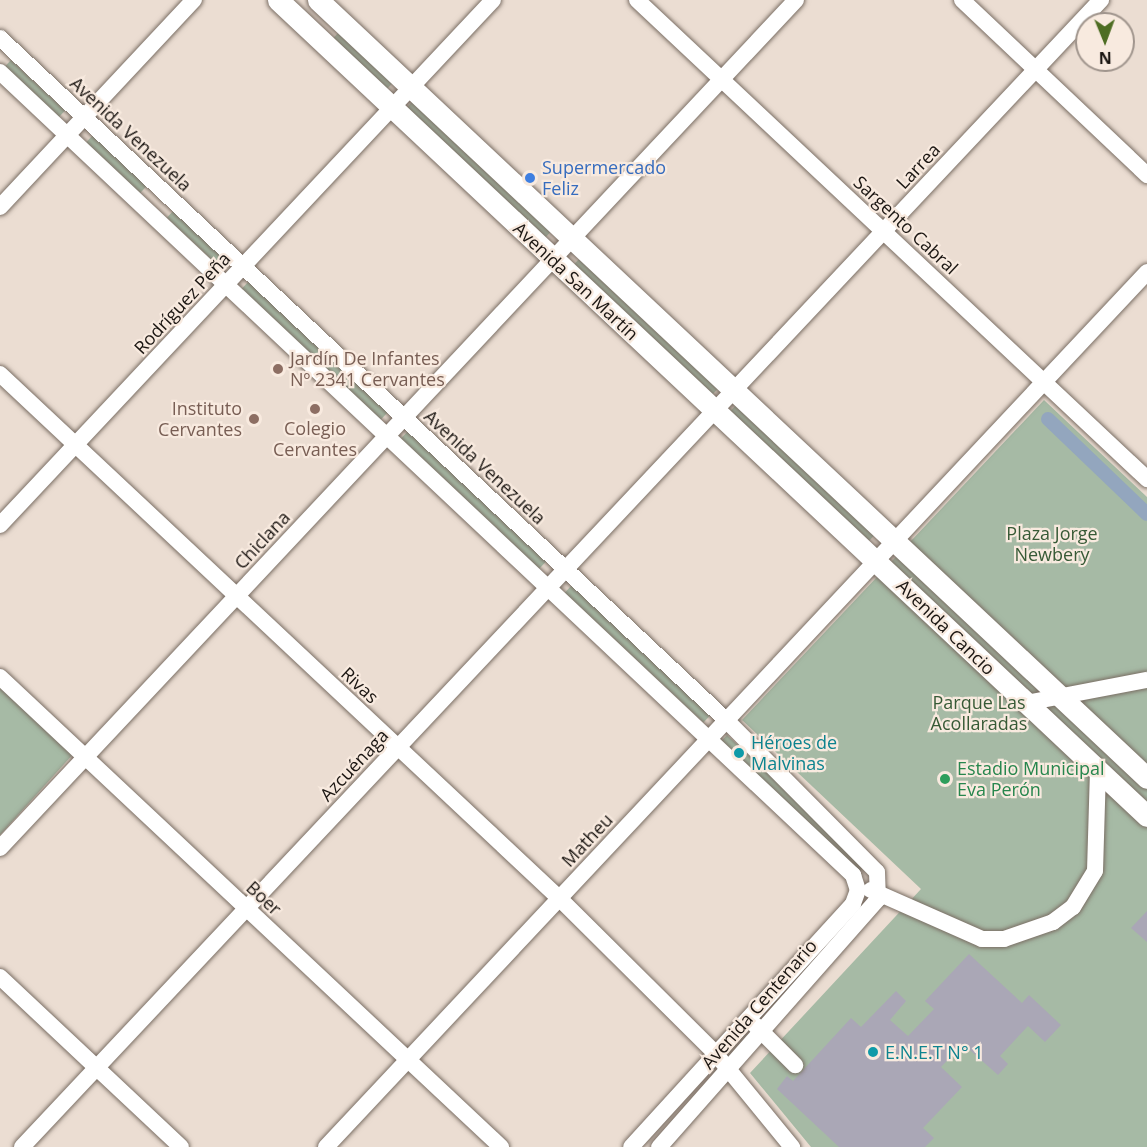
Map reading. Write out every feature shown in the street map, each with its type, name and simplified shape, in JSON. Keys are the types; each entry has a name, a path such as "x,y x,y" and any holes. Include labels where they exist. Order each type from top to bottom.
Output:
{"main road":[{"name":"Avenida San Martín","path":"278,0 876,560"},
{"name":"Avenida San Martín","path":"318,0 895,541"},
{"name":"Avenida Cancio","path":"895,541 1147,777"},
{"name":"Avenida Cancio","path":"876,560 1147,816"}],"street":[{"path":"0,207 194,0"},
{"name":"Rodríguez Peña","path":"0,525 493,0"},
{"name":"Sargento Cabral","path":"637,0 1147,479"},
{"name":"Chiclana","path":"0,848 796,0"},
{"path":"962,0 1147,175"},
{"name":"Larrea","path":"715,410 1101,0"},
{"name":"Avenida Venezuela","path":"0,38 726,720 872,866 881,886"},
{"path":"0,72 710,737 853,875 858,890 881,886 942,925 982,939 1004,939 1053,922 1074,907 1095,871 1098,769"},
{"name":"Matheu","path":"326,1147 1147,272"},
{"name":"Rivas","path":"0,374 559,898 720,1063 792,1147"},
{"name":"Azcuénaga","path":"22,1147 715,410"},
{"name":"Boer","path":"0,677 501,1147"},
{"path":"1026,703 1062,698 1147,680"},
{"name":"Avenida Centenario","path":"631,1147 720,1063 761,1031 881,886"},
{"name":"Avenida Centenario","path":"659,1147 720,1063 747,1018 853,904 858,890"},
{"path":"0,977 181,1147"},
{"path":"747,1018 795,1065"}],"green space":[{"path":"340,31 393,82 385,91 332,40"},
{"path":"11,60 65,110 58,119 3,68"},
{"path":"412,102 551,232 543,240 404,110"},
{"path":"94,134 148,184 140,193 86,143"},
{"path":"175,209 229,259 221,268 167,218"},
{"path":"580,258 719,388 711,396 572,266"},
{"path":"249,281 389,411 381,420 241,290"},
{"name":"Parque Las Acollaradas","path":"1044,400 1147,497 1147,1147 811,1147 750,1073 921,889 742,720"},
{"path":"737,404 876,534 868,542 729,413"},
{"path":"408,431 547,561 538,570 399,441"},
{"path":"572,585 711,715 703,723 564,593"},
{"path":"0,682 75,752 0,835"},
{"path":"727,735 866,865 858,873 719,743"}],"building":[{"path":"1147,911 1147,942 1131,928"},
{"name":"E.N.E.T N° 1","path":"969,954 1022,1003 1029,995 1061,1025 1045,1042 1028,1026 1000,1056 1008,1064 998,1075 963,1044 941,1067 962,1087 923,1128 934,1138 925,1147 839,1147 777,1089 787,1076 793,1081 851,1018 861,1027 896,991 906,1001 890,1020 908,1036 934,1009 925,1001"}],"waterway":[{"path":"1048,419 1147,514"}],"place":[{"name":"Supermercado Feliz","path":"530,178"},
{"name":"Jardín De Infantes Nº 2341 Cervantes","path":"278,369"},
{"name":"Colegio Cervantes","path":"315,409"},
{"name":"Instituto Cervantes","path":"254,419"},
{"name":"Héroes de Malvinas","path":"739,753"},
{"name":"Estadio Municipal Eva Perón","path":"945,779"},
{"name":"E.N.E.T N° 1","path":"873,1052"}],"park label":[{"name":"Plaza Jorge Newbery","path":"1052,544"}]}
